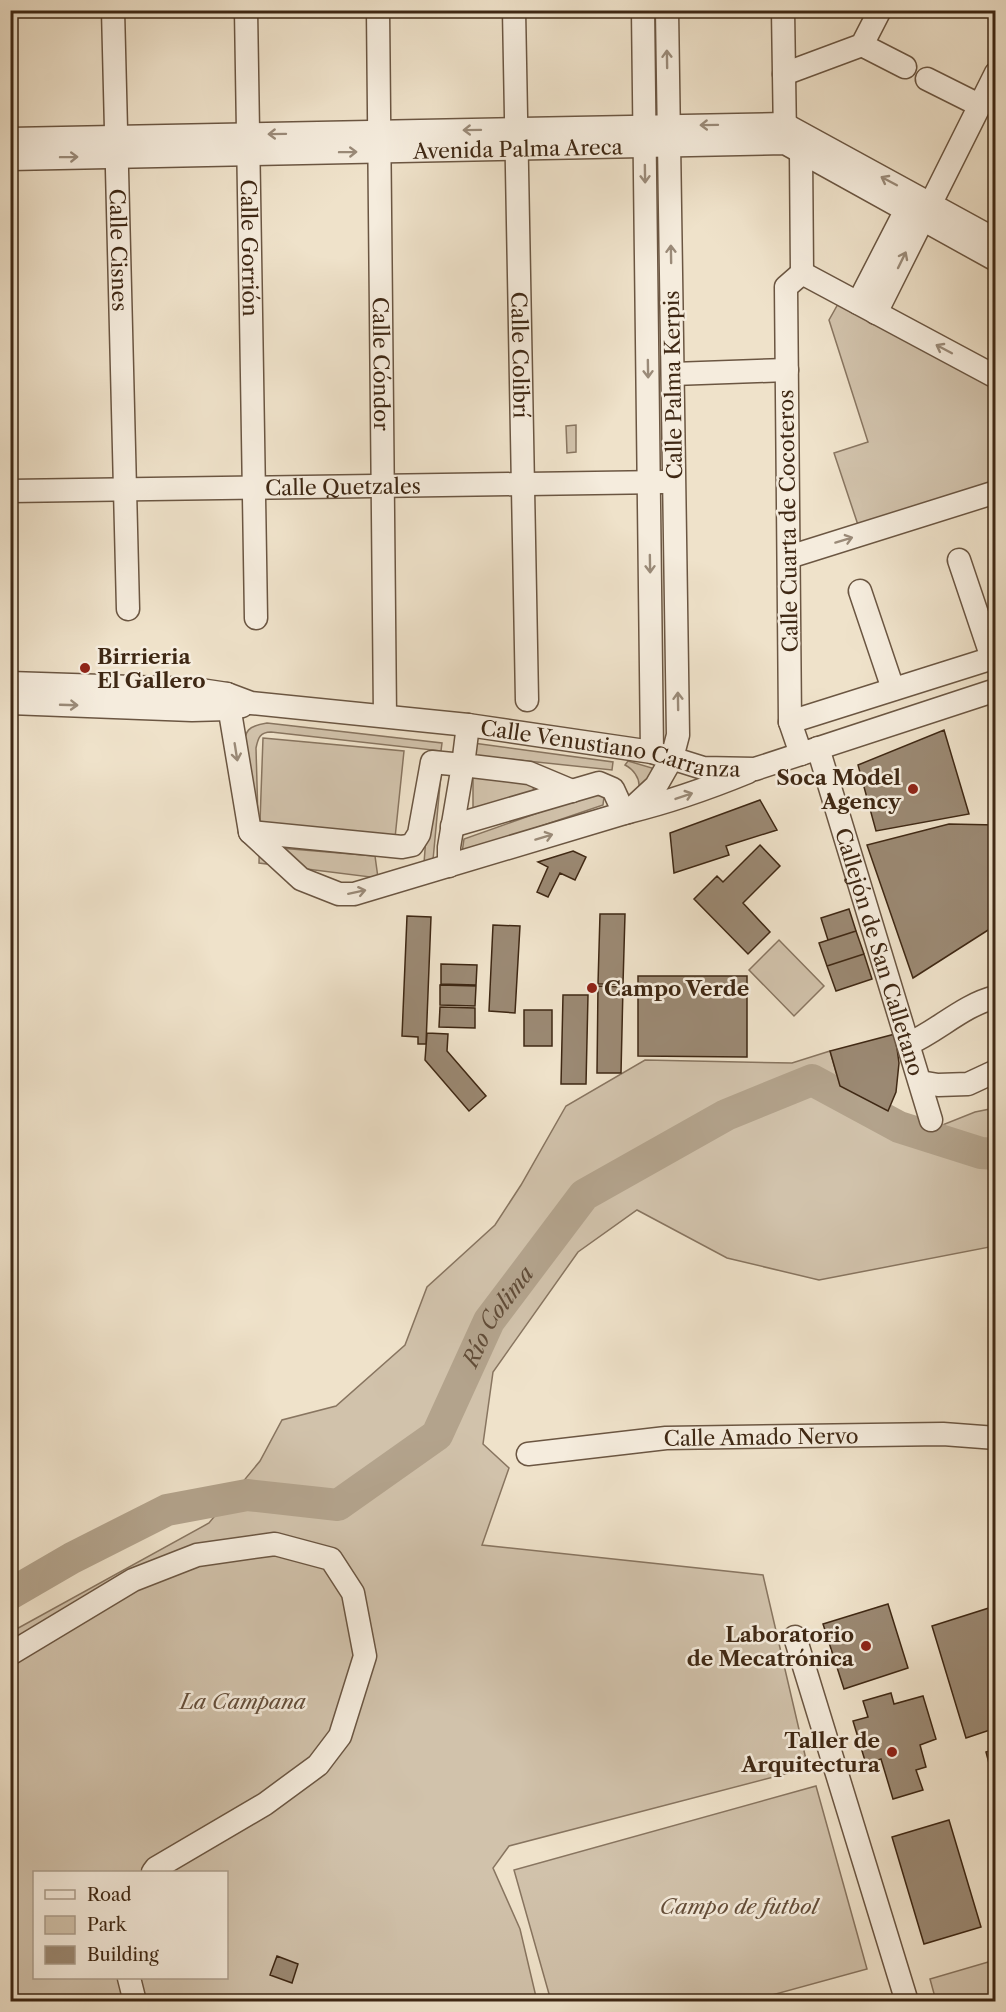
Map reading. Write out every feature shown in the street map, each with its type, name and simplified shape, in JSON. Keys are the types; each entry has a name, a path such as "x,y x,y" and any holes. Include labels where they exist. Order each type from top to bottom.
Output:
{"street":[{"name":"Calle Cisnes","path":"113,10 128,609"},
{"name":"Calle Gorrión","path":"246,10 256,618"},
{"name":"Calle Cóndor","path":"378,10 385,716"},
{"name":"Calle Colibrí","path":"513,10 527,700"},
{"name":"Calle Palma Kerpis","path":"643,10 649,482 662,755"},
{"name":"Calle Palma Kerpis","path":"662,755 678,735 667,10"},
{"name":"Calle Cuarta de Cocoteros","path":"783,10 794,280 787,370 790,722 809,751"},
{"path":"784,74 862,45 880,10"},
{"path":"862,45 905,67"},
{"path":"867,308 918,207 996,73"},
{"path":"927,78 979,105"},
{"name":"Avenida Palma Areca","path":"10,159 117,147 645,136 790,140 918,207 996,240"},
{"name":"Avenida Palma Areca","path":"10,139 117,147"},
{"name":"Avenida Palma Areca","path":"790,140 918,207 996,260"},
{"path":"794,280 867,308 996,377"},
{"path":"673,374 787,370"},
{"name":"Calle Quetzales","path":"10,491 674,481"},
{"path":"789,557 996,492"},
{"path":"790,722 994,657 959,560"},
{"path":"860,591 893,689"},
{"name":"Calle Venustiano Carranza","path":"10,682 126,697 192,710 228,701 468,725 662,755 703,768 755,769 996,690"},
{"name":"Calle Venustiano Carranza","path":"10,703 126,697"},
{"path":"228,701 250,832 302,879 339,894 354,894 655,806 712,787 755,769"},
{"path":"449,866 449,847 468,725"},
{"name":"Callejón de San Calletano","path":"809,751 908,1044 931,1120"},
{"path":"626,813 656,786 662,755"},
{"path":"250,832 395,846 412,845 419,834 432,762 529,773 572,791"},
{"path":"453,826 599,783 613,789 626,813"},
{"path":"394,881 395,846"},
{"path":"908,1044 985,1000 996,997"},
{"path":"920,1082 938,1085 968,1084 996,1071"},
{"name":"Calle Amado Nervo","path":"528,1454 666,1438 943,1434 996,1438"},
{"path":"10,1654 133,1580 198,1555 275,1544 332,1559 353,1593 365,1656 340,1736 318,1765 283,1791 154,1871"},
{"path":"795,1637 907,2001"},
{"path":"130,1979 135,2001"}],"green space":[{"path":"838,304 992,384 996,395 995,484 859,528 834,453 868,442 829,320"},
{"path":"576,425 576,452 567,453 566,426"},
{"path":"267,723 442,743 441,751 271,732 262,734 256,748 259,855 243,748 246,733 252,727"},
{"path":"263,738 404,751 395,838 260,822"},
{"path":"473,743 613,762 612,770 471,755"},
{"path":"628,761 652,768 653,773 639,787 635,774 625,765"},
{"path":"431,773 441,774 433,860 424,863"},
{"path":"473,778 532,779 534,794 473,808"},
{"path":"597,792 604,796 603,805 462,853 464,839"},
{"path":"260,826 268,847 375,856 378,878 259,863"},
{"path":"779,940 824,986 794,1016 749,970"},
{"name":"La Campana","path":"830,1051 840,1086 925,1132 975,1112 995,1108 995,1246 819,1280 727,1258 637,1210 578,1252 493,1372 483,1444 509,1468 482,1545 763,1575 808,1768 509,1846 493,1868 520,1929 537,2001 11,2002 11,1632 209,1523 260,1461 282,1420 336,1406 405,1345 427,1287 495,1225 521,1185 566,1106 645,1060 792,1063"},
{"name":"Campo de futbol","path":"816,1786 867,1969 750,2001 551,2001 514,1870"},
{"path":"995,1960 995,2001 936,2001 930,1979"}],"building":[{"name":"Soca Model Agency","path":"944,730 969,814 876,831 858,765"},
{"path":"760,800 777,830 726,846 729,855 674,873 670,833"},
{"path":"949,824 996,825 996,925 913,978 867,845"},
{"path":"760,845 780,866 743,903 770,932 748,954 694,899 717,876 723,882"},
{"path":"573,851 586,857 575,880 560,873 548,897 537,892 548,867 538,862"},
{"path":"849,909 856,931 828,940 821,918"},
{"path":"600,914 625,914 623,984 598,984"},
{"path":"407,916 431,917 426,1044 418,1044 418,1037 402,1036"},
{"path":"493,925 520,926 515,1013 489,1011"},
{"path":"856,931 864,954 827,966 819,943"},
{"path":"864,954 872,979 836,991 827,966"},
{"path":"441,964 477,965 476,985 441,984"},
{"path":"638,976 747,976 747,1057 638,1056"},
{"path":"440,985 476,986 475,1006 440,1005"},
{"path":"598,986 623,987 621,1073 597,1073"},
{"path":"563,995 588,995 586,1084 561,1084"},
{"path":"440,1007 475,1008 475,1028 439,1027"},
{"path":"524,1010 552,1010 552,1046 524,1046"},
{"path":"427,1033 448,1034 447,1051 486,1096 469,1111 425,1060"},
{"path":"895,1034 899,1063 896,1092 888,1111 840,1086 830,1051"},
{"name":"Laboratorio de Mecatrónica","path":"888,1604 908,1668 844,1689 823,1624"},
{"path":"992,1607 996,1617 996,1728 966,1738 932,1626"},
{"name":"Taller de Arquitectura","path":"891,1693 894,1704 923,1696 936,1739 920,1745 926,1767 916,1770 923,1790 893,1799 881,1759 866,1764 853,1721 868,1717 863,1701"},
{"path":"996,1749 996,1786 995,1786 986,1752"},
{"path":"949,1820 981,1927 924,1944 892,1837"},
{"path":"277,1956 298,1964 292,1983 270,1975"}],"waterway":[{"name":"Río Colima","path":"10,1594 72,1558 167,1510 247,1495 338,1505 437,1435 489,1321 584,1195 726,1115 812,1080 899,1127 981,1153 996,1154"}],"place":[{"name":"Birrieria El Gallero","path":"85,668"},
{"name":"Soca Model Agency","path":"913,789"},
{"name":"Campo Verde","path":"592,988"},
{"name":"Laboratorio de Mecatrónica","path":"866,1646"},
{"name":"Taller de Arquitectura","path":"892,1752"}]}
